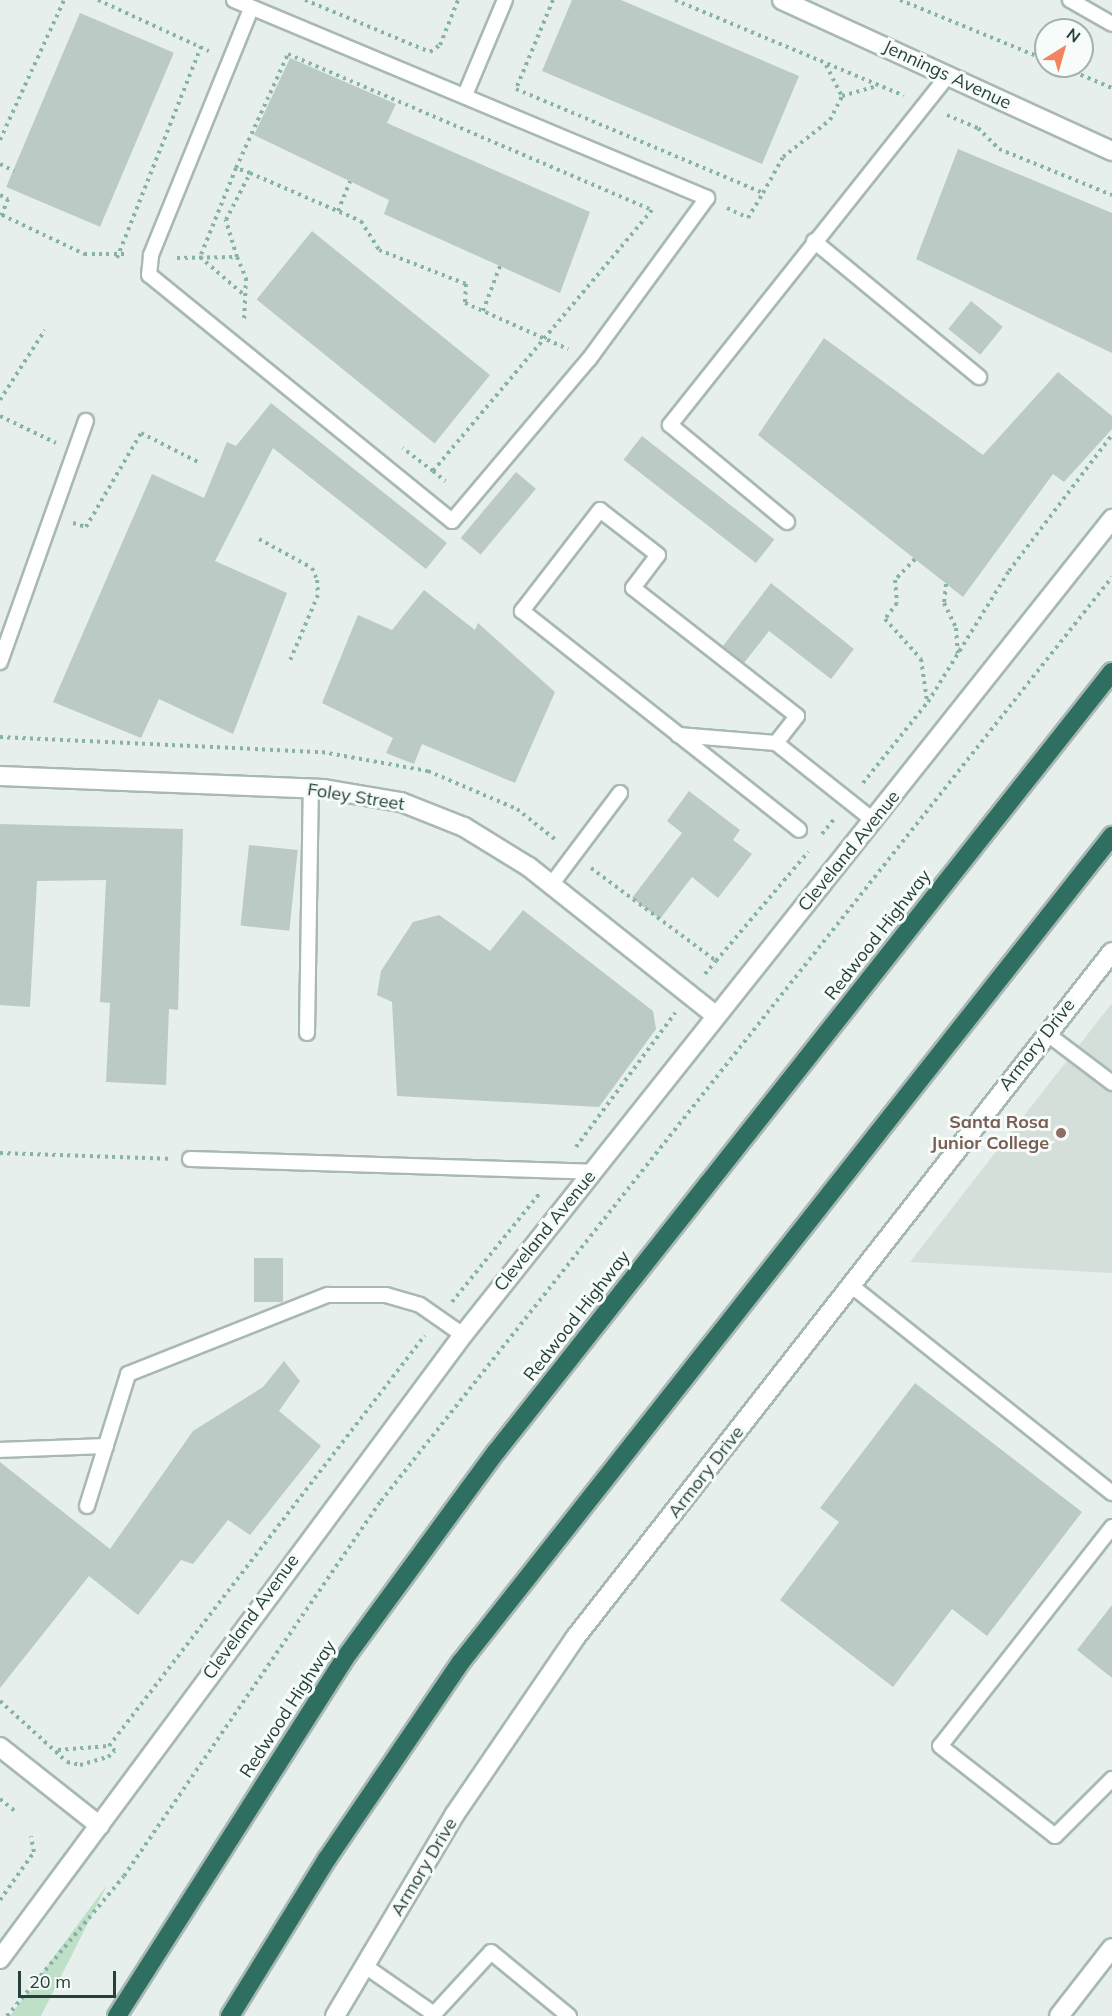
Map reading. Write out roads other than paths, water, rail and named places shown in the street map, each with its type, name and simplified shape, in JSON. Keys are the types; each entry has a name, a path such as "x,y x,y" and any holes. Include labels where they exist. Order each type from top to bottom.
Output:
{"highway":[{"name":"Redwood Highway","path":"117,2016 345,1658 496,1452 1112,672"},
{"path":"230,2016 327,1859 461,1662 1112,836"}],"street":[{"name":"Jennings Avenue","path":"782,0 1112,151"},
{"name":"Cleveland Avenue","path":"0,1959 100,1826 250,1615 462,1335 874,821 1112,519"},
{"name":"Foley Street","path":"0,776 311,789 401,802 464,827 551,885 716,1017"},
{"name":"Armory Drive","path":"335,2016 455,1814 575,1638 853,1287 1046,1033 1112,952"},
{"path":"0,1747 100,1826"},
{"path":"1059,2016 1112,1948"}],"lane":[{"path":"234,0 707,198 589,359 452,521 148,275 151,255 251,9"},
{"path":"465,95 505,0"},
{"path":"1070,0 1112,24"},
{"path":"787,522 670,425 948,75"},
{"path":"814,241 979,377"},
{"path":"0,662 86,421"},
{"path":"776,743 797,716 633,588 658,555 600,510 522,611 799,830"},
{"path":"678,735 776,743 874,821"},
{"path":"307,1033 311,789"},
{"path":"551,885 620,792"},
{"path":"1046,1033 1112,1083"},
{"path":"190,1159 593,1172"},
{"path":"853,1287 1112,1493"},
{"path":"87,1506 128,1374 328,1295 386,1295 440,1317 462,1335"},
{"path":"0,1450 106,1446"},
{"path":"1112,1527 940,1746 1055,1836 1112,1779"},
{"path":"365,1966 434,2014 490,1952 569,2016"}],"place":[{"name":"Santa Rosa Junior College","path":"1061,1133"}]}
